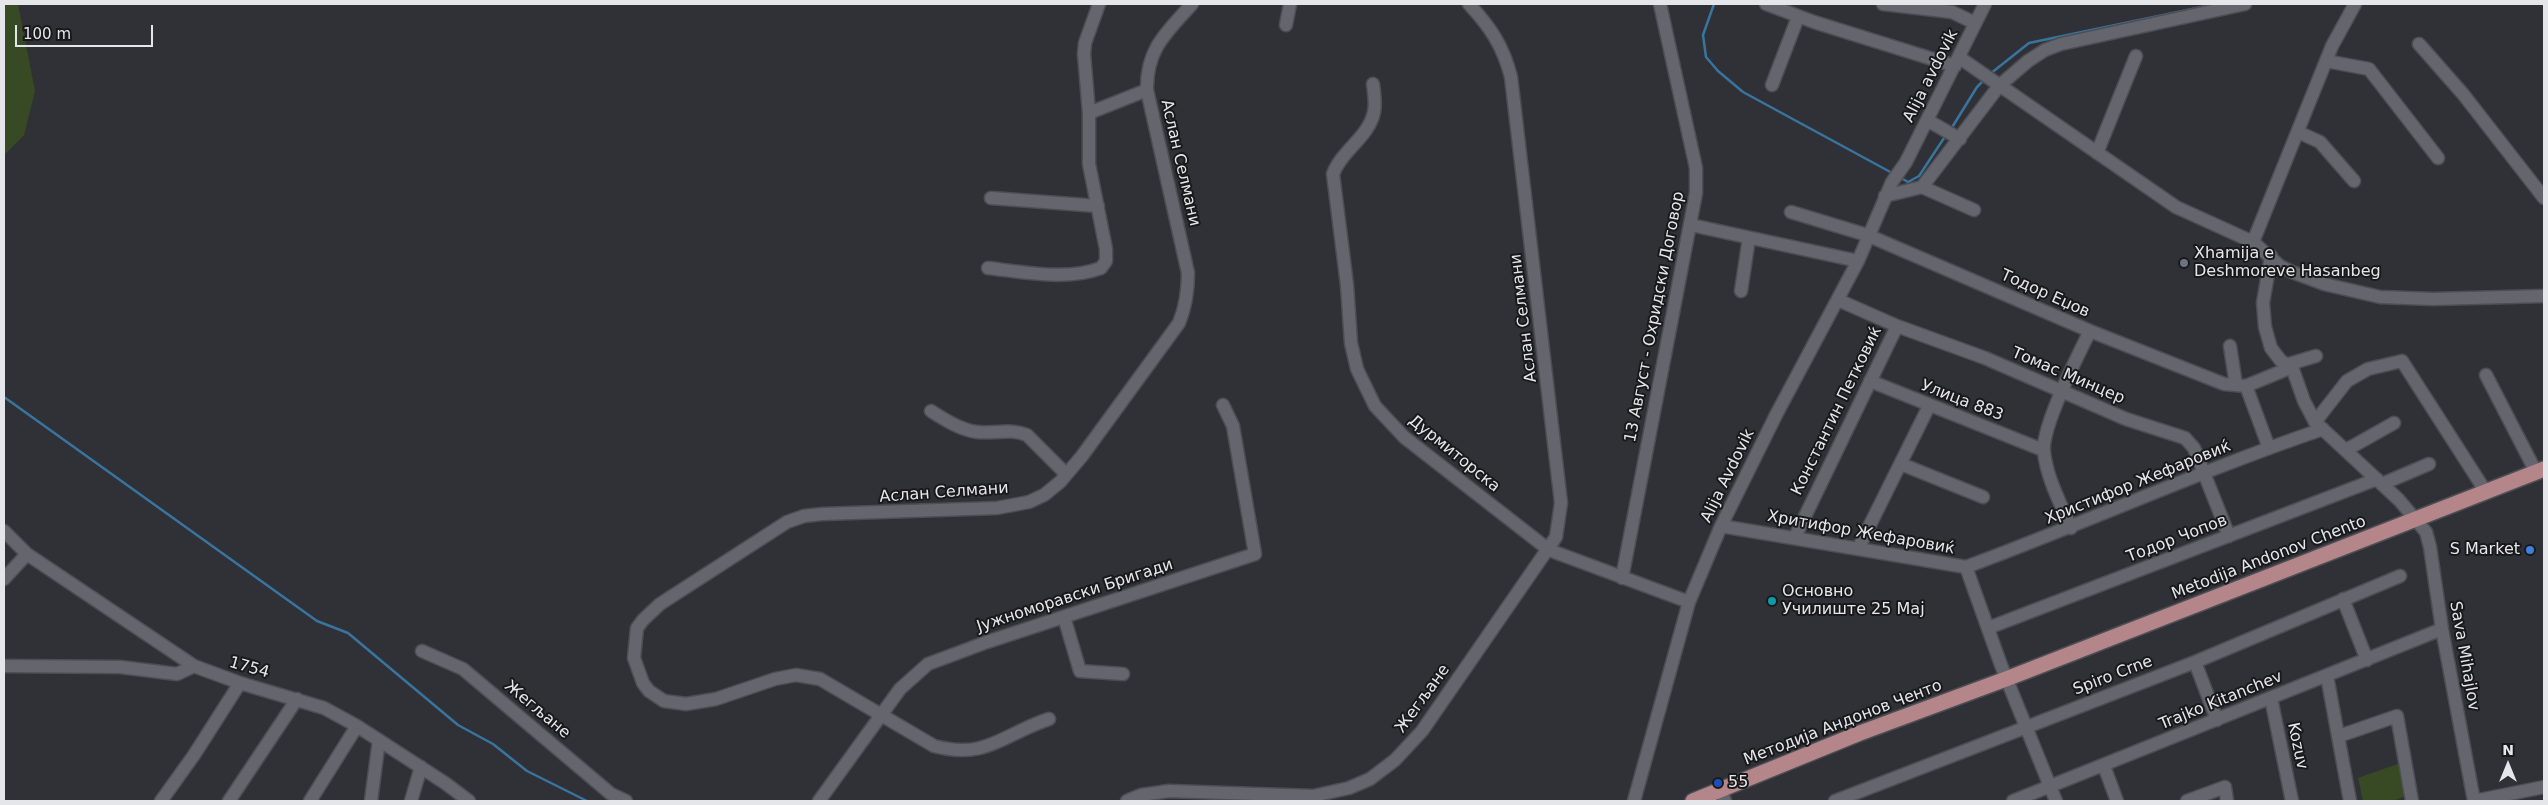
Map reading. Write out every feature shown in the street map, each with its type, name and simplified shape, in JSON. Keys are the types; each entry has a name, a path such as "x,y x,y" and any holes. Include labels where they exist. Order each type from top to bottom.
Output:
{"main road":[{"name":"Metodija Andonov Chento","path":"2006,679 2540,470"},
{"name":"Методија Андонов Ченто","path":"1693,801 1723,795 1860,733 2006,679"}],"street":[{"path":"988,268 1058,274 1100,268 1107,256 1089,164 1089,113 1084,54 1099,4"},
{"name":"Аслан Селмани","path":"880,715 820,679 796,675 750,686 716,699 686,704 664,701 649,691 639,675 634,658 637,628 660,604 787,522 804,516 822,514 997,508 1029,502 1044,494 1066,474 1179,323 1188,295 1188,274 1184,253 1147,90 1150,60 1156,46 1192,4"},
{"path":"1286,25 1290,4"},
{"name":"Аслан Селмани","path":"1469,4 1487,24 1497,39 1505,54 1511,77 1561,503 1559,524 1549,550"},
{"name":"13 Август - Охридски Договор","path":"1622,578 1696,193 1696,168 1660,4"},
{"path":"1766,4 1798,16 1958,62 1977,71 2176,207 2254,242 2280,266 2292,272 2324,284 2380,297 2432,299 2544,296"},
{"path":"1884,4 1952,12 1975,23"},
{"name":"Alija avdovik","path":"1892,182 1906,162 1958,62 1985,4"},
{"path":"1922,187 1996,84 2045,50 2061,44 2245,4"},
{"path":"2254,242 2326,61 2355,4"},
{"path":"1772,85 1798,16"},
{"path":"2420,44 2463,94 2544,198"},
{"path":"2097,153 2136,56"},
{"path":"2326,61 2369,69 2438,158"},
{"name":"Дурмиторска","path":"1374,84 1374,111 1370,124 1336,164 1333,174 1351,343 1356,369 1368,396 1404,437 1549,550 1689,602"},
{"path":"1089,113 1147,90"},
{"path":"1927,120 1958,138"},
{"path":"2298,132 2320,142 2354,181"},
{"name":"Alija Avdovik","path":"1634,801 1689,602 1721,526 1776,415 1858,261 1867,235 1892,182"},
{"path":"1885,196 1922,187 1974,210"},
{"path":"991,198 1098,206"},
{"name":"Тодор Еџов","path":"1791,212 1867,235 2090,331 2062,392 2044,450 2047,469 2071,528"},
{"path":"1690,225 1858,261"},
{"path":"1741,292 1749,238"},
{"path":"2271,256 2263,303 2265,327 2271,348 2281,360 2291,366 2304,401 2319,426 2380,481 2415,520"},
{"name":"Томас Минцер","path":"1838,300 1897,326 1985,358 2126,419 2185,438 2194,448 2228,536"},
{"name":"Константин Петковиќ","path":"1795,537 1897,326"},
{"path":"2090,331 2224,384 2241,385 2316,356"},
{"path":"2230,346 2241,385 2269,448"},
{"path":"2319,426 2347,381 2368,369 2402,360 2486,492"},
{"path":"2486,375 2540,470"},
{"name":"Улица 883","path":"1870,381 2044,450"},
{"name":"Јужноморавски Бригади","path":"819,801 900,689 928,664 987,642 1255,554 1233,426 1223,405"},
{"path":"1858,549 1929,406"},
{"path":"931,411 967,430 978,432 1020,432 1027,434 1066,474"},
{"path":"2346,450 2394,423"},
{"name":"Христифор Жефаровиќ","path":"1966,567 2071,528 2319,426"},
{"path":"1901,464 1983,496"},
{"name":"Тодор Чопов","path":"1988,628 2228,536 2429,464"},
{"name":"Sava Mihajlov","path":"2415,520 2426,532 2430,548 2442,629 2474,801"},
{"name":"Хритифор Жефаровиќ","path":"1721,526 1966,567 2006,679 2056,801"},
{"name":"1754","path":"4,531 27,554 194,666 240,683 324,708 357,726 421,767 469,801"},
{"name":"Жегљане","path":"1127,801 1141,795 1169,791 1313,796 1349,788 1370,779 1395,760 1422,731 1520,587 1549,550"},
{"path":"4,579 27,554"},
{"name":"Spiro Crne","path":"1835,801 2195,662 2400,576"},
{"path":"2343,599 2367,660"},
{"path":"1064,617 1080,671 1122,674"},
{"name":"Trajko Kitanchev","path":"2013,801 2442,629"},
{"name":"Жегљане","path":"422,651 463,669 612,794 626,801"},
{"path":"2195,662 2217,720"},
{"path":"4,666 115,667 177,674 194,666"},
{"path":"2327,676 2350,801"},
{"path":"160,801 194,756 240,683"},
{"name":"Kozuv","path":"2271,698 2292,801"},
{"path":"229,801 297,699"},
{"path":"880,715 934,746 954,751 987,747 1028,726 1048,719"},
{"path":"2339,736 2397,716 2410,800"},
{"path":"310,801 357,726"},
{"path":"371,801 378,740"},
{"path":"2104,766 2117,801"},
{"path":"411,801 421,767"},
{"path":"2187,801 2225,787 2227,801"},
{"path":"2474,801 2544,787"}],"green space":[{"path":"4,4 18,4 35,91 24,135 4,155"},
{"path":"2403,762 2409,795 2392,801 2363,801 2358,778"}],"waterway":[{"path":"1714,4 1703,35 1706,57 1718,71 1743,92 1894,174"},
{"path":"1990,74 2029,43 2216,4"},
{"path":"1951,129 1977,87 1984,80"},
{"path":"1901,178 1908,182 1919,176 1946,135"},
{"path":"4,397 317,621 348,633 458,725 493,744 527,771 587,801"}],"place":[{"name":"Xhamija e Deshmoreve Hasanbeg","path":"2184,263"},
{"name":"S Market","path":"2530,550"},
{"name":"Основно Училиште 25 Мај","path":"1772,601"},
{"name":"55","path":"1718,783"}]}
